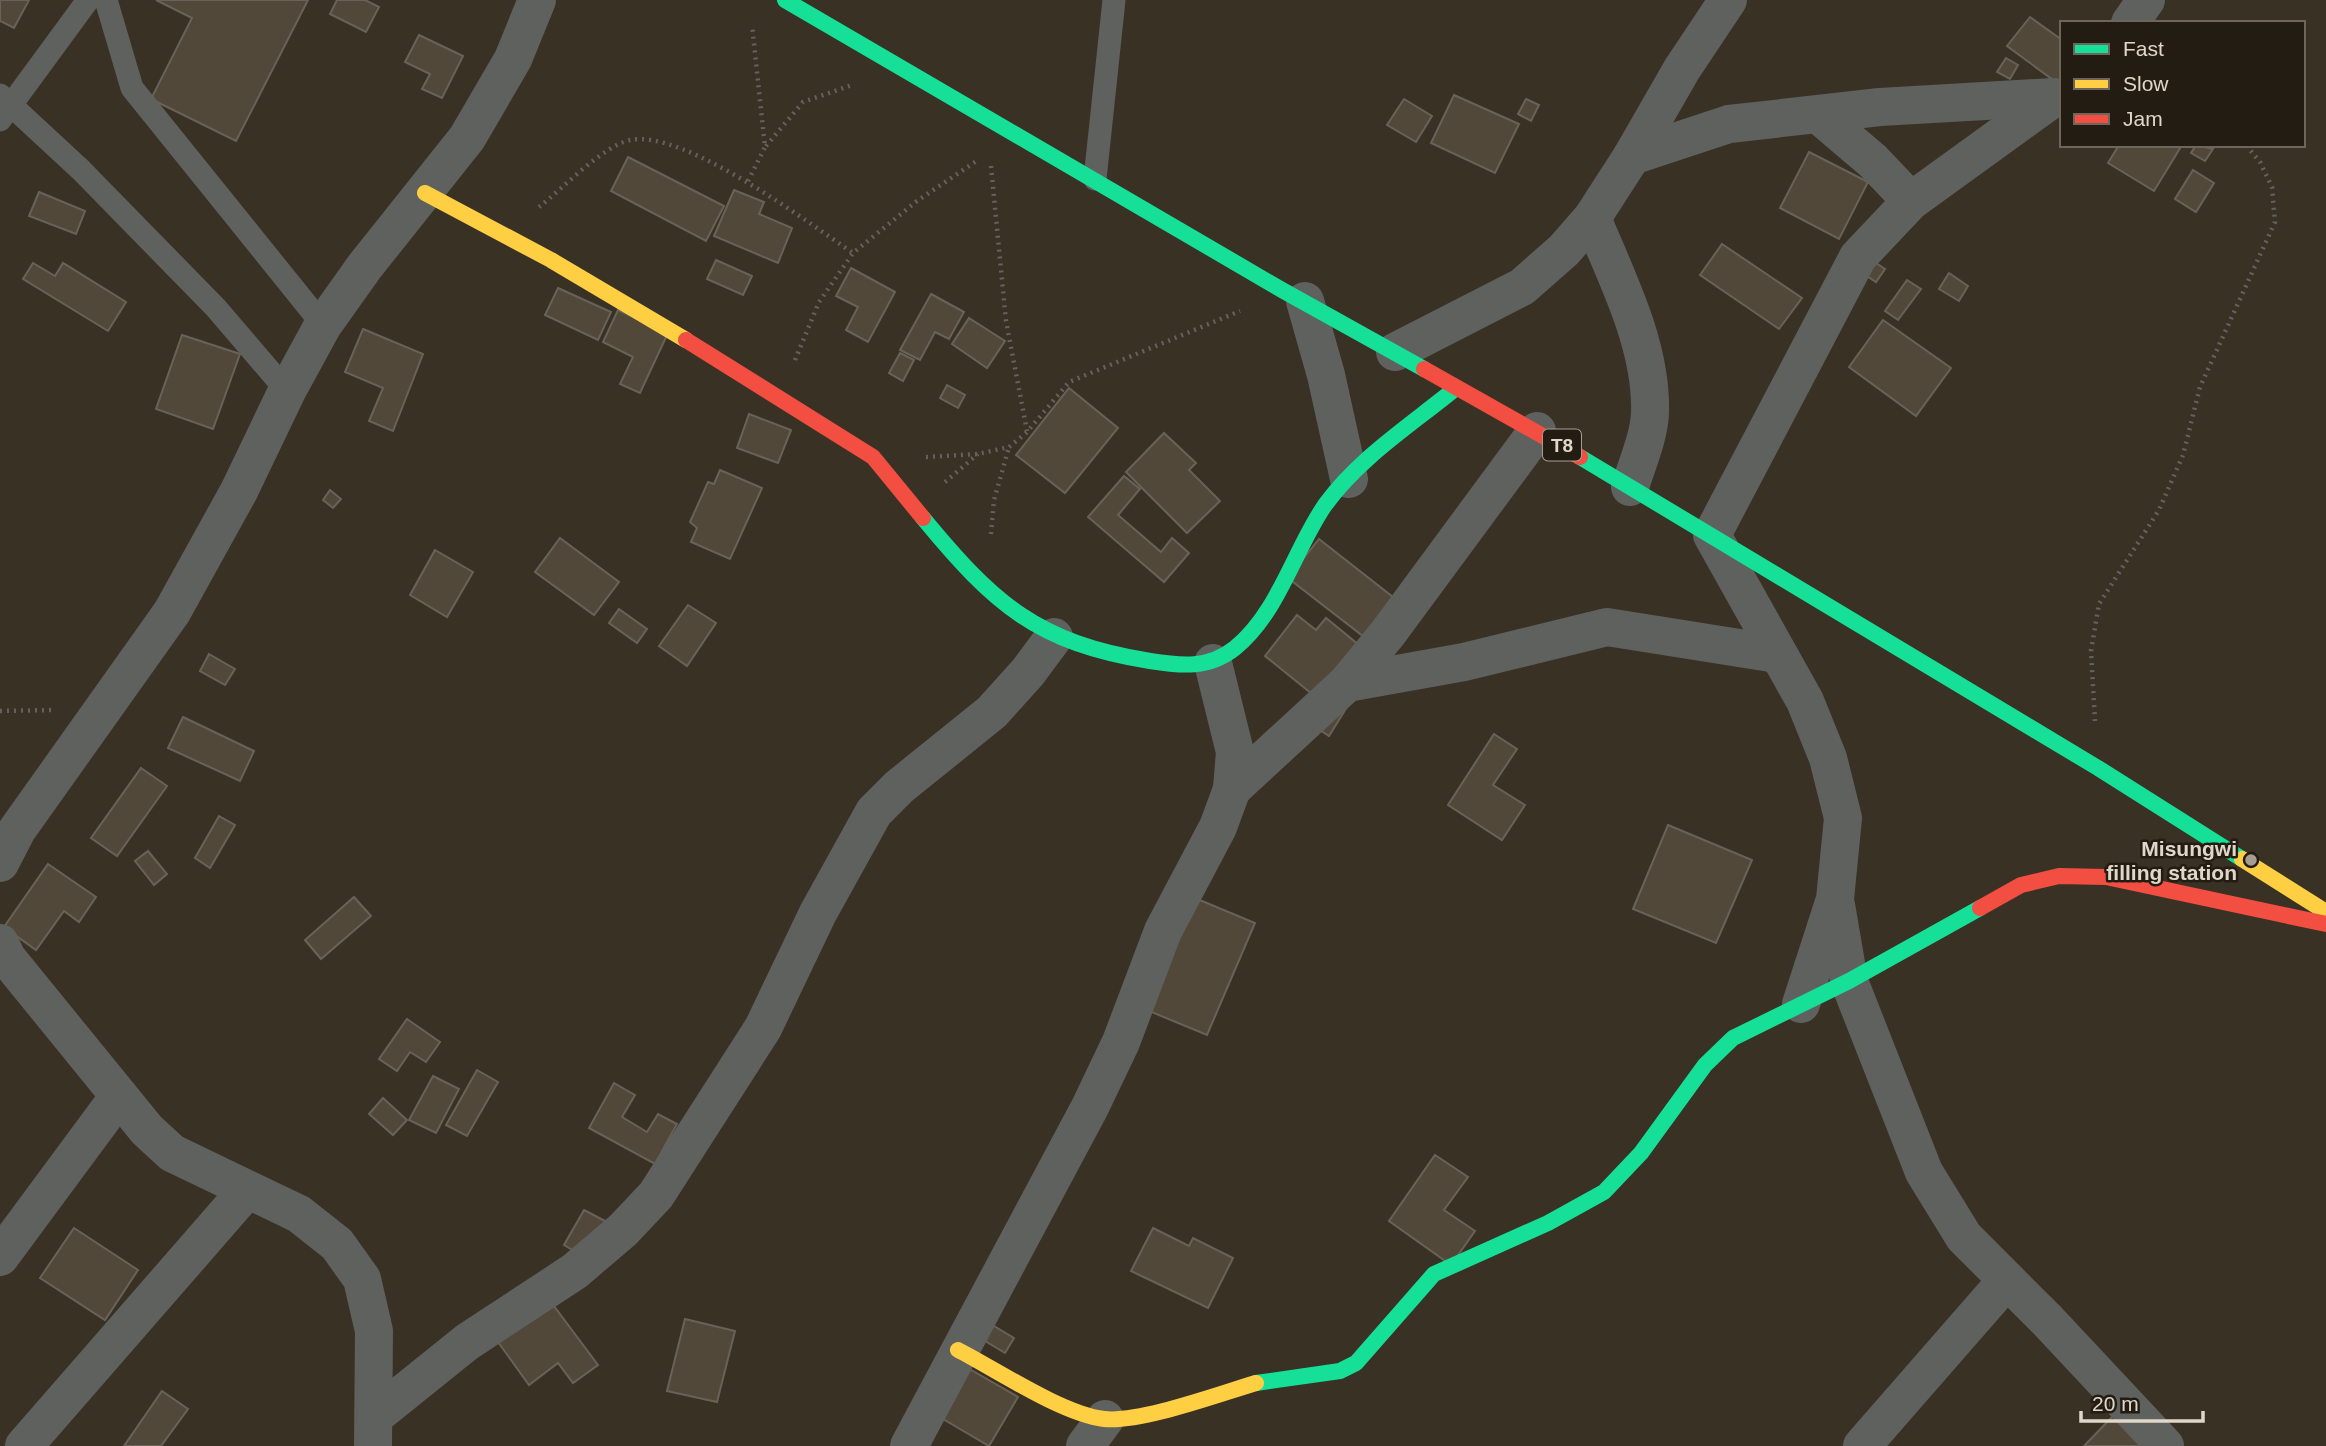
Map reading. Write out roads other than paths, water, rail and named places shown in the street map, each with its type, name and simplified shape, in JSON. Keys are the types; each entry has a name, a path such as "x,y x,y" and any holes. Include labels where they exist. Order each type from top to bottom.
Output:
{"main road":[{"name":"T8","path":"785,0 1293,295 1537,431 2098,768 2326,912"},
{"path":"425,192 507,234 659,322 877,460 929,525 996,594 1054,637 1149,661 1186,665 1213,663 1234,649 1254,629 1303,539 1327,502 1349,479 1456,388"},
{"path":"958,1350 1068,1408 1095,1433 1151,1413 1267,1380 1340,1371 1356,1363 1434,1274 1538,1228 1604,1192 1641,1153 1705,1065 1732,1038 1849,981 2021,885 2059,876 2106,877 2326,925"}],"street":[{"path":"6,838 172,612 239,491 287,391 324,326 365,266 467,138 513,59 537,0"},
{"path":"1395,352 1522,287 1564,250 1591,218 1632,156 1682,69 1728,0"},
{"path":"2131,21 2146,0"},
{"path":"1632,156 1729,124 1820,116 1881,107 2057,96"},
{"path":"1801,1004 1835,899 1843,818 1828,758 1805,701 1712,535 1858,257 1911,201 2057,96"},
{"path":"1820,116 1873,161 1911,201"},
{"path":"1591,218 1632,314 1648,379 1650,416 1630,487"},
{"path":"1293,295 1326,375 1349,479"},
{"path":"1232,789 1347,683 1388,633 1537,431"},
{"path":"1347,683 1464,662 1607,627 1777,654"},
{"path":"374,1431 467,1342 575,1271 623,1230 656,1195 763,1028 818,913 874,812 899,787 992,712 1028,672 1054,637"},
{"path":"909,1446 1090,1107 1121,1042 1163,931 1218,827 1232,789 1236,752 1213,663"},
{"path":"1835,899 1849,981 1924,1172 1964,1237 2048,1320 2165,1446"},
{"path":"2,955 147,1129 172,1153 309,1222 337,1244 362,1279 374,1331 374,1431"},
{"path":"0,1257 119,1096"},
{"path":"24,1446 247,1190"},
{"path":"1862,1446 2006,1281"},
{"path":"0,1432 10,1446"}],"lane":[{"path":"88,0 3,106 81,170 216,308 287,391"},
{"path":"106,0 132,88 324,326"},
{"path":"1095,179 1114,0"}],"place":[{"name":"Misungwi filling station","path":"2251,860"}]}
